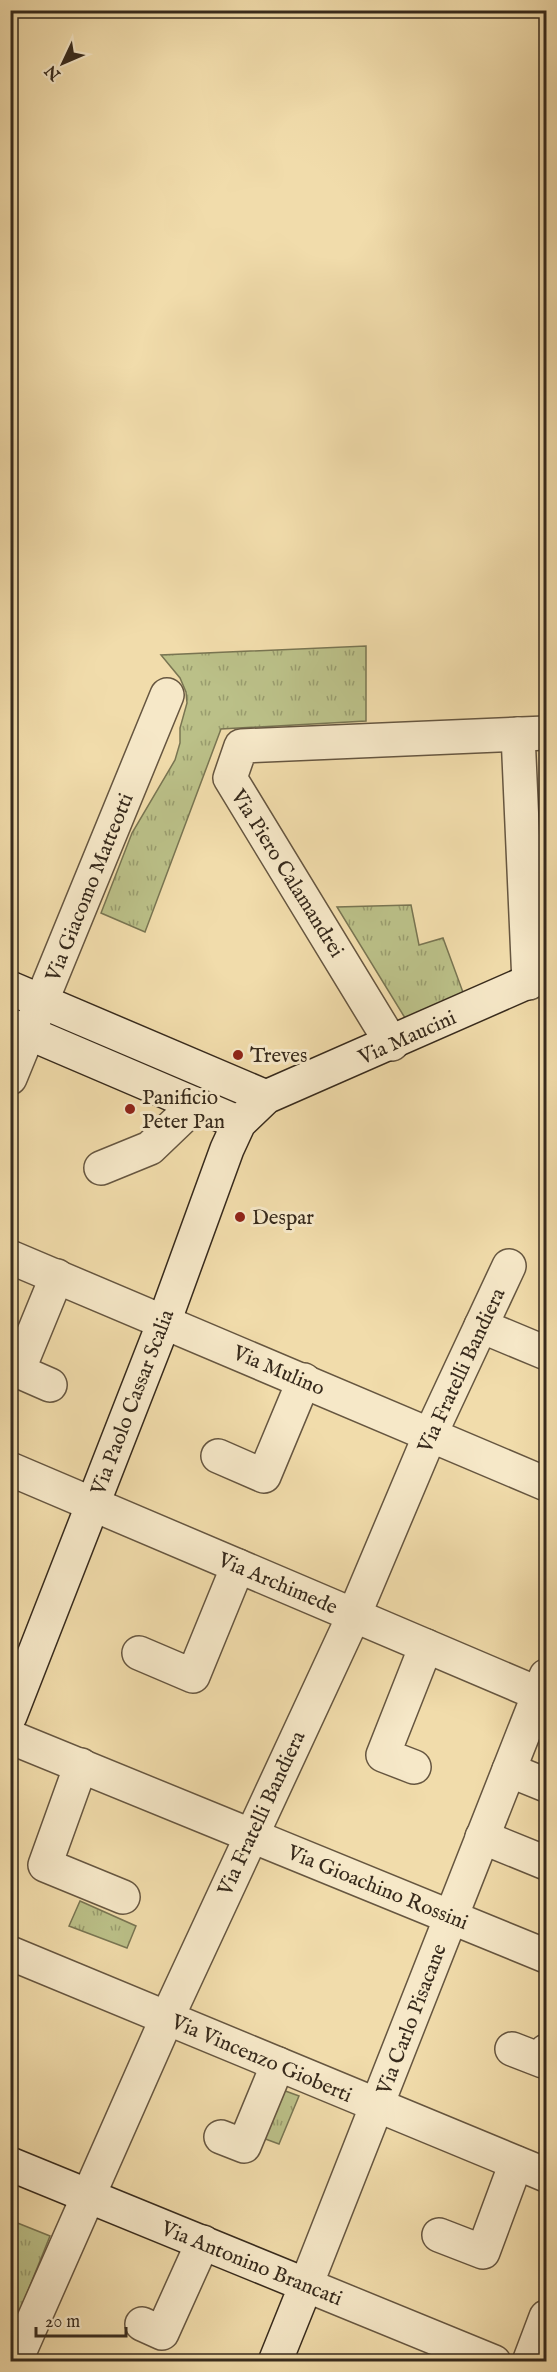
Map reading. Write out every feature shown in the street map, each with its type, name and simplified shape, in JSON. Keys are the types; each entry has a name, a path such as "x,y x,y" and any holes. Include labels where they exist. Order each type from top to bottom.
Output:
{"street":[{"name":"Via Giacomo Matteotti","path":"10,1078 20,1029 43,1001 166,695"},
{"path":"532,733 538,979"},
{"name":"Via Piero Calamandrei","path":"392,1044 230,778 241,746 532,733"},
{"name":"Via Maucini","path":"266,1097 538,979"},
{"path":"10,988 266,1097"},
{"path":"20,1029 239,1123"},
{"name":"Via Paolo Cassar Scalia","path":"10,1716 164,1322 227,1149 239,1123 266,1097"},
{"path":"101,1168 150,1148 196,1104"},
{"name":"Via Mulino","path":"10,1257 546,1484"},
{"name":"Via Fratelli Bandiera","path":"15,2361 166,2018 354,1615 430,1435 509,1266"},
{"path":"50,1384 14,1370 57,1276"},
{"path":"481,1326 546,1353"},
{"path":"218,1456 264,1476 304,1380"},
{"name":"Via Archimede","path":"10,1469 426,1646 544,1689"},
{"path":"139,1653 193,1676 238,1566"},
{"path":"414,1767 383,1755 426,1646"},
{"name":"Via Carlo Pisacane","path":"275,2361 482,1837 544,1689"},
{"name":"Via Gioachino Rossini","path":"10,1737 546,1956"},
{"path":"81,1765 45,1865 123,1897"},
{"path":"509,1770 546,1785"},
{"path":"482,1837 546,1863"},
{"name":"Via Vincenzo Gioberti","path":"10,1953 546,2175"},
{"path":"512,2049 543,2061 546,2051"},
{"path":"221,2137 244,2146 278,2064"},
{"path":"439,2235 483,2252 516,2163"},
{"name":"Via Antonino Brancati","path":"10,2164 494,2361"},
{"path":"142,2324 162,2333 203,2242"},
{"path":"530,2361 546,2317"}],"green space":[{"path":"366,646 366,721 221,729 145,932 101,913 132,833 175,760 180,743 180,728 187,703 186,692 180,678 161,655"},
{"path":"411,905 419,945 443,938 464,995 405,1018 337,907"},
{"path":"80,1901 136,1926 127,1948 69,1926"},
{"path":"280,2089 299,2096 279,2144 260,2137"},
{"path":"10,2220 50,2236 11,2333 10,2333"}],"place":[{"name":"Treves","path":"238,1055"},
{"name":"Panificio Peter Pan","path":"130,1109"},
{"name":"Despar","path":"240,1217"}]}
